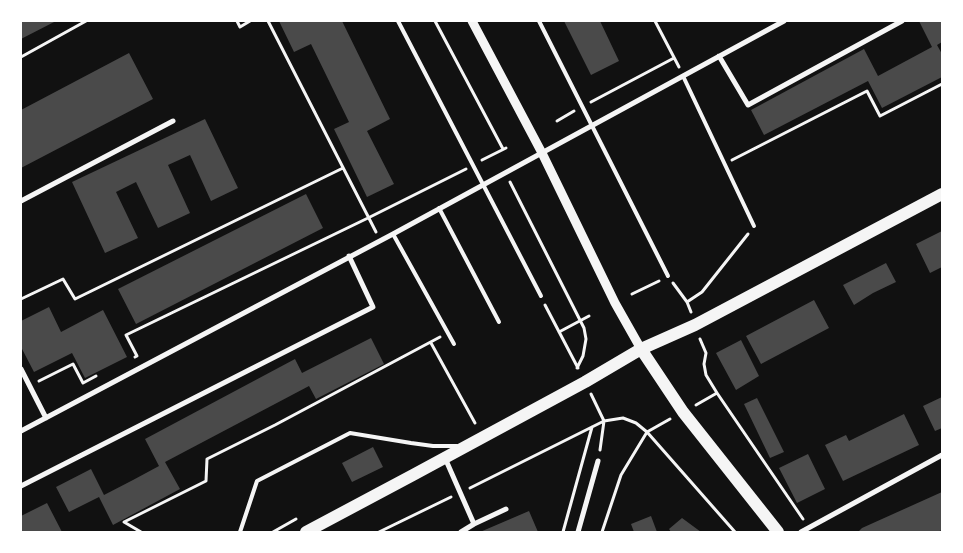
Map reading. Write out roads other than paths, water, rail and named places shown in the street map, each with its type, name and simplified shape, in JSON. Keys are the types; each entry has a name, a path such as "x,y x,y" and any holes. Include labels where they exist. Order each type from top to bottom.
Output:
{"main road":[{"path":"306,532 585,382 641,349 695,325 942,194"},
{"path":"641,349 682,412 778,532"}],"street":[{"path":"472,21 542,153 615,303 641,349"},
{"path":"21,431 393,234 784,21"},
{"path":"719,56 748,104 902,21"},
{"path":"21,202 173,120"},
{"path":"21,477 23,485 373,307 349,256"},
{"path":"21,370 46,418"},
{"path":"801,532 942,455"},
{"path":"445,458 474,524"},
{"path":"578,532 598,461"},
{"path":"461,532 506,510"}],"lane":[{"path":"398,21 541,296"},
{"path":"539,21 668,276"},
{"path":"683,76 754,226"},
{"path":"440,208 499,322"},
{"path":"393,234 454,344"},
{"path":"240,532 257,481 350,433 419,444 464,446"}]}
